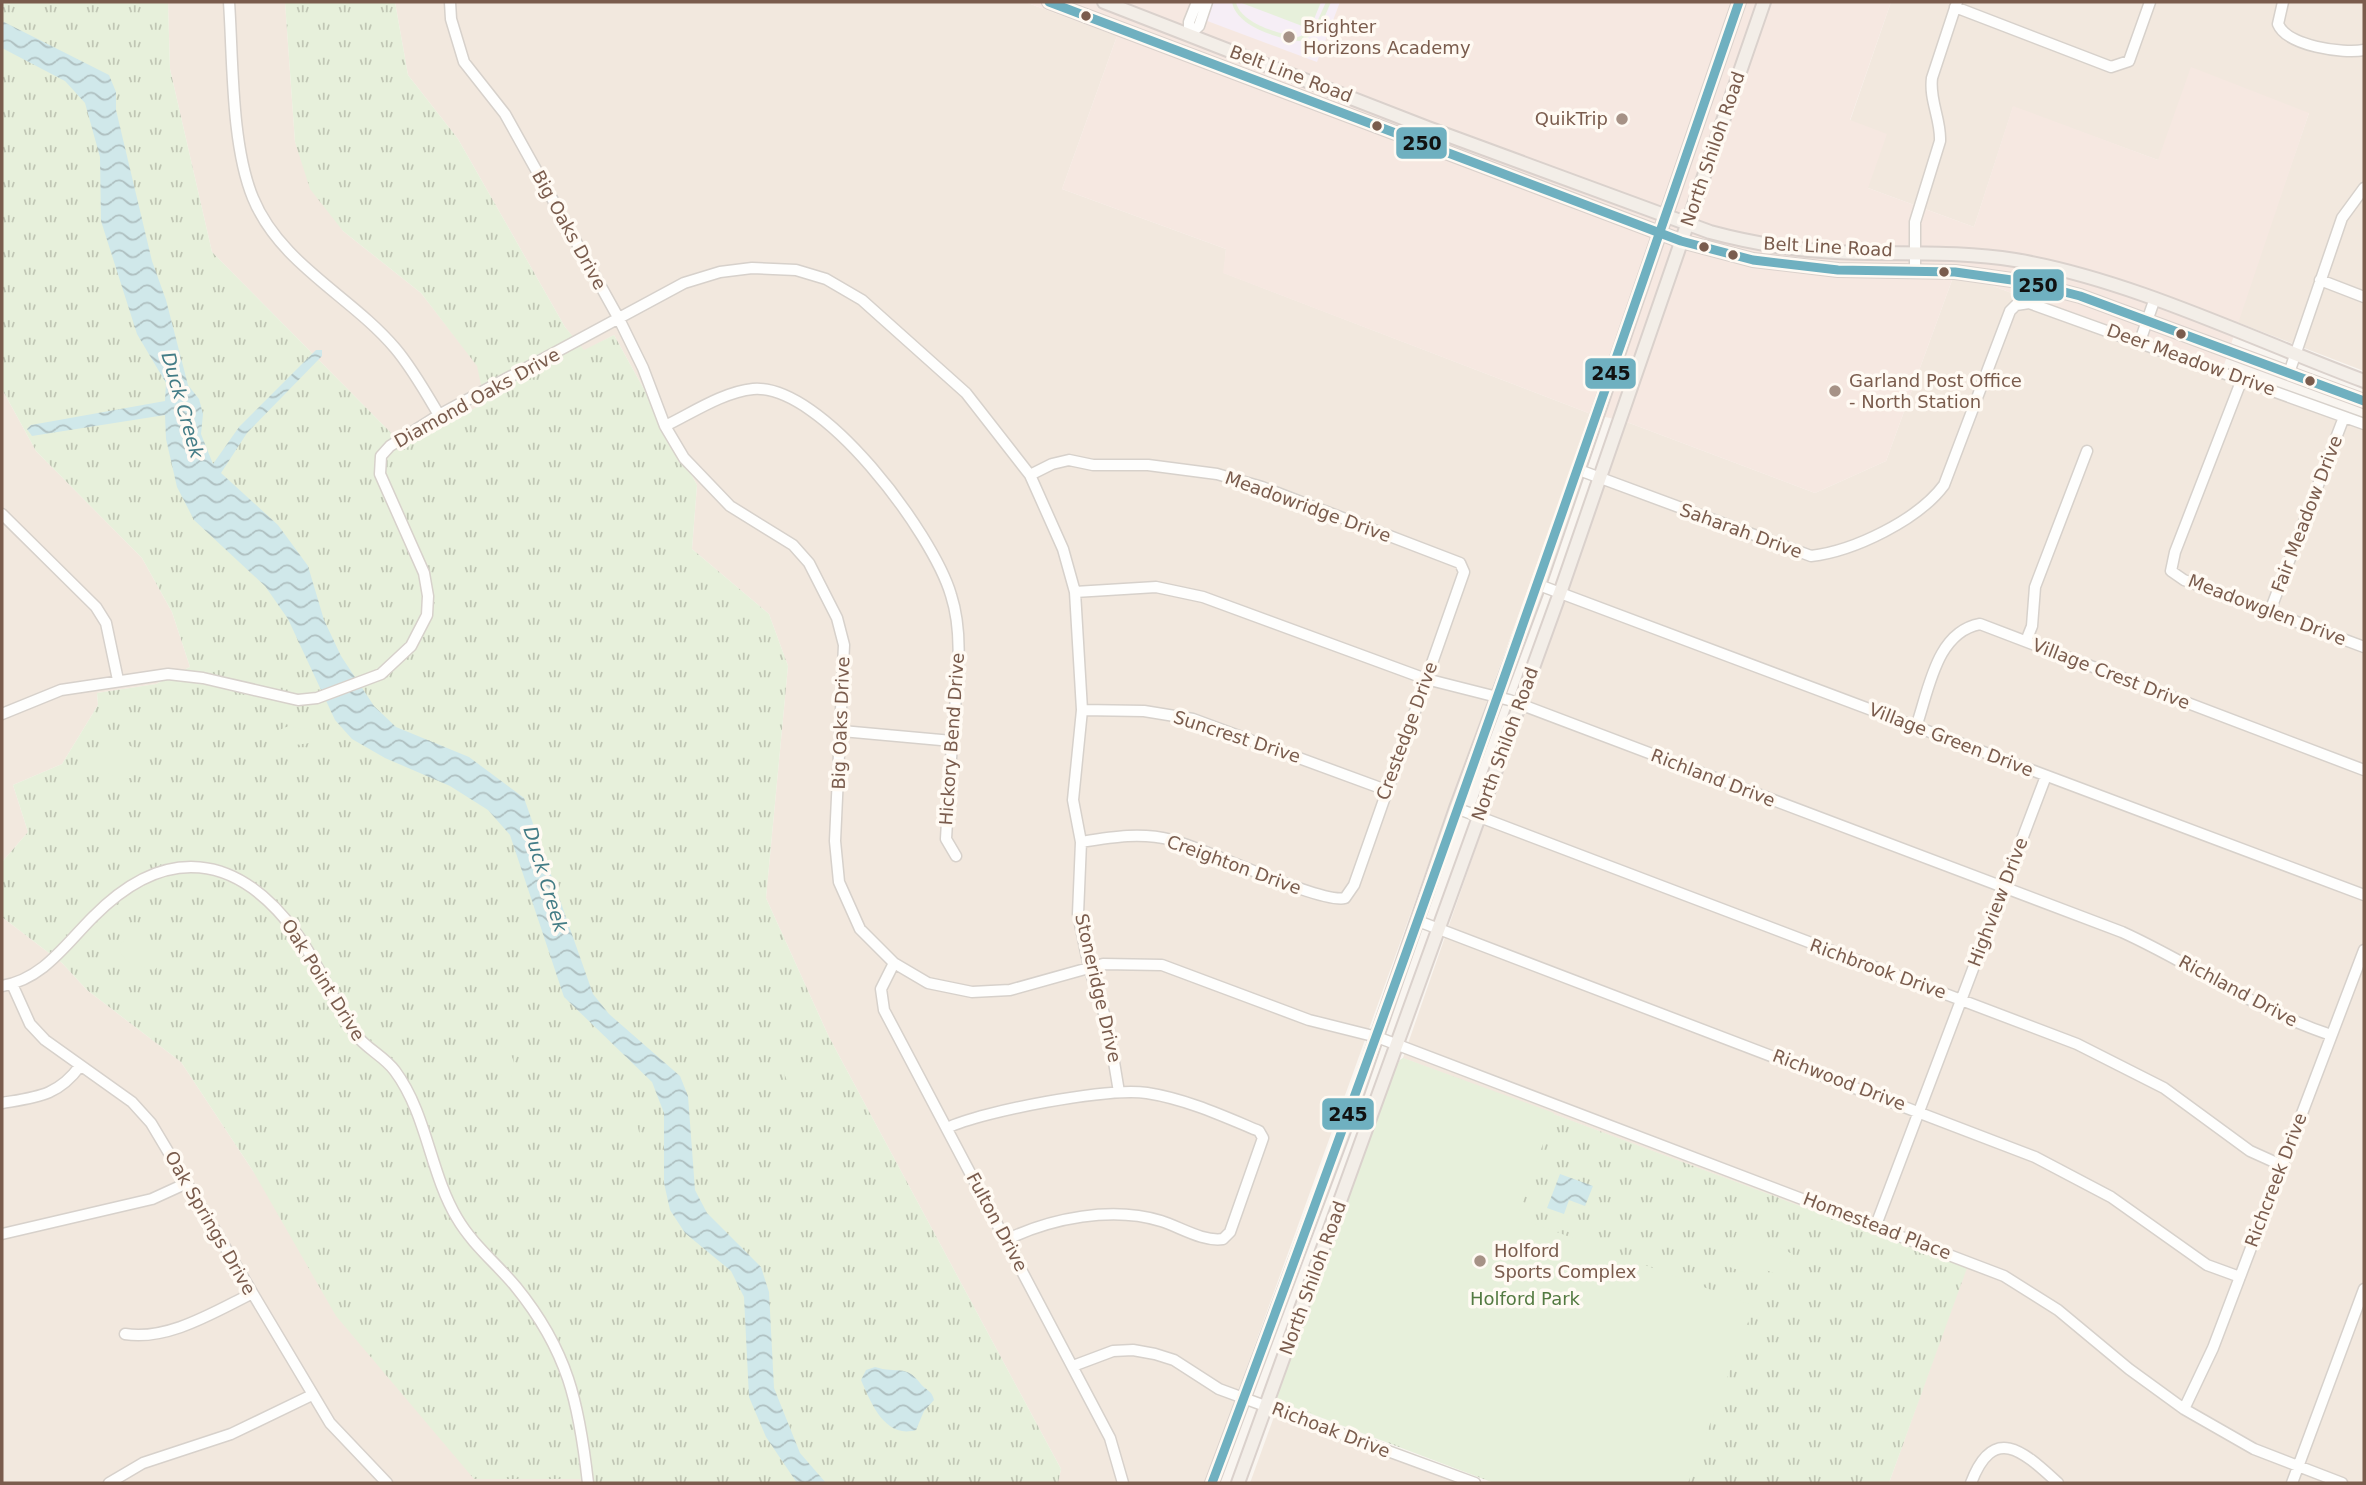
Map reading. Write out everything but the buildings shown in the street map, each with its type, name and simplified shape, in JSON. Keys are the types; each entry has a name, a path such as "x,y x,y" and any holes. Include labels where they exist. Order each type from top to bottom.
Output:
{"main road":[{"name":"Belt Line Road","path":"1049,2 1681,241 1753,260 1838,270 1955,272 2026,282 2080,296 2364,401"},
{"name":"Belt Line Road","path":"1104,2 1687,225 1753,243 1836,252 1965,253 2036,264 2088,277 2364,381"},
{"name":"North Shiloh Road","path":"1212,1483 1377,1037 1496,696 1539,585 1739,2"},
{"name":"North Shiloh Road","path":"1238,1483 1560,593 1763,2"},
{"path":"1174,50 1189,34"},
{"path":"1425,146 1428,128"},
{"path":"1303,1238 1325,1246"}],"street":[{"path":"229,2 240,146 253,197 293,257 396,348 439,415"},
{"name":"Big Oaks Drive","path":"450,2 451,19 464,62 505,114 619,319 643,368 665,426 684,458 730,506 793,545 809,562 837,618 844,645 835,841 839,882 860,929 894,963 928,983 972,992 1010,990 1089,967 1122,962 1162,965 1309,1020 1377,1037"},
{"path":"1189,34 1189,22 1197,2"},
{"path":"1189,34 1199,26 1206,2"},
{"path":"1915,271 1917,208 1940,141 1940,128 1931,88 1932,78 1956,5 2111,67 2129,61 2150,2"},
{"path":"2282,4 2278,24 2286,36 2329,50 2364,50"},
{"path":"2289,373 2342,218 2364,188"},
{"name":"Stoneridge Drive","path":"619,319 684,283 720,272 752,268 796,270 826,279 862,300 966,393 1030,475 1063,549 1075,592 1082,710 1073,800 1081,842 1078,914 1089,967 1108,1026 1119,1092"},
{"path":"2320,280 2364,297"},
{"path":"2140,341 2154,301"},
{"name":"Deer Meadow Drive","path":"2016,304 2029,303 2050,309 2364,424"},
{"name":"Saharah Drive","path":"1578,470 1811,556 1832,554 1914,515 1939,492 2010,311 2016,304"},
{"name":"Diamond Oaks Drive","path":"2,714 61,690 168,674 203,678 298,700 317,698 350,687 392,666 411,646 418,634 427,615 428,596 424,573 380,474 381,456 390,446 439,415 619,319"},
{"name":"Meadowglen Drive","path":"2242,379 2175,552 2171,570 2184,580 2364,647"},
{"name":"Hickory Bend Drive","path":"665,426 734,393 754,389 786,394 828,424 902,502 952,596 959,648 946,839 956,856"},
{"name":"Fair Meadow Drive","path":"2270,611 2344,417"},
{"path":"2026,641 2032,626 2037,580 2087,451"},
{"name":"Meadowridge Drive","path":"1030,475 1052,464 1069,460 1093,465 1148,465 1217,474 1262,487 1460,563"},
{"path":"2,514 96,607 106,623 118,680"},
{"name":"Crestedge Drive","path":"1345,898 1354,886 1464,572 1460,563"},
{"name":"Village Green Drive","path":"1539,585 2364,895"},
{"name":"Richland Drive","path":"1075,592 1156,587 1203,597 1426,680 1496,696 2004,887 2154,947 2272,1012 2331,1035"},
{"name":"Village Crest Drive","path":"1916,727 1946,645 1956,632 1980,624 2364,770"},
{"name":"Suncrest Drive","path":"1082,710 1144,711 1193,719 1386,790"},
{"path":"842,731 952,741"},
{"name":"Highview Drive","path":"1876,1225 2046,776"},
{"name":"Richbrook Drive","path":"1456,808 2077,1044 2126,1066 2164,1088 2250,1151 2281,1165"},
{"name":"Creighton Drive","path":"1081,842 1133,834 1172,840 1310,893 1336,900 1345,898"},
{"name":"Oak Point Drive","path":"7,986 36,974 114,897 141,878 163,870 204,868 225,872 236,877 276,908 298,936 356,1035 366,1048 394,1069 409,1095 456,1216 545,1323 572,1387 580,1420 589,1483"},
{"name":"Richwood Drive","path":"1418,921 1919,1110 2035,1157 2111,1197 2207,1265 2240,1277"},
{"name":"Richcreek Drive","path":"2184,1409 2202,1374 2364,950"},
{"name":"Fulton Drive","path":"894,963 881,989 884,1010 1110,1438 1122,1483"},
{"name":"Oak Springs Drive","path":"7,986 30,1024 60,1053 132,1102 151,1124 312,1395 352,1450 387,1483"},
{"name":"Homestead Place","path":"1377,1037 2004,1276 2029,1291 2184,1409 2241,1442 2342,1483"},
{"path":"2,1103 49,1094 67,1083 80,1066"},
{"path":"947,1128 986,1113 1119,1092 1145,1092 1177,1099 1259,1131 1263,1138 1230,1232 1223,1239 1209,1239 1159,1220 1115,1214 1045,1225 1006,1240"},
{"path":"2,1234 152,1199 187,1183"},
{"path":"2292,1483 2364,1289"},
{"path":"125,1334 143,1337 174,1328 251,1294"},
{"name":"Richoak Drive","path":"1073,1366 1099,1354 1133,1349 1174,1360 1202,1380 1475,1483"},
{"path":"109,1483 143,1463 231,1434 312,1395"},
{"path":"1971,1483 1990,1452 2004,1446 2022,1451 2057,1483"}],"shaded area":[{"path":"168,2 285,2 295,142 343,231 421,293 478,366 485,403 404,446 212,252 170,69"},
{"path":"395,2 1025,2 1117,36 1062,189 1226,249 1224,273 1591,414 1205,1483 1058,1483 1061,1469 829,1037 766,898 788,666 769,614 692,549 697,485 614,335 584,351 565,327 458,139 408,75"},
{"path":"1025,2 1891,2 1850,120 1887,134 1868,188 1974,227 2013,106 2158,160 2191,67 2309,113 2222,371 1955,272 1886,461 1815,493 1624,421 1591,414 1223,273 1226,249 1062,189 1117,36"},
{"name":"Brighter Horizons Academy","path":"1192,2 1340,2 1317,62 1186,13"},
{"path":"1891,2 2364,2 2364,371 2237,322 2309,113 2158,160 2013,107 1974,227 1868,188 1850,121"},
{"path":"1955,272 2364,424 2364,1483 1889,1483 1966,1268 1403,1058 1624,421 1815,493 1886,461"},
{"path":"2,389 36,451 142,558 172,612 190,667 156,684 97,693 98,705 62,764 13,785 28,832 2,862"},
{"path":"2,917 62,963 87,990 181,1062 253,1171 592,1479 592,1483 2,1483"},
{"path":"1275,1414 1460,1483 1250,1483"}],"green space":[{"path":"2,2 168,2 170,69 212,252 404,446 485,403 477,366 421,293 343,231 310,189 295,142 285,2 395,2 408,75 458,139 565,327 584,350 614,335 697,485 692,549 769,614 788,666 766,898 829,1037 1061,1469 1058,1483 592,1483 592,1479 474,1479 336,1316 253,1171 181,1062 87,990 62,963 2,917 2,862 28,832 13,785 62,764 98,705 97,693 156,684 190,667 172,612 142,558 36,451 2,389"},
{"path":"1232,2 1236,2 1252,22 1298,37 1313,31 1326,2 1331,2 1318,32 1300,41 1259,30 1241,18"},
{"path":"1239,2 1321,2 1310,29"},
{"path":"286,727 308,729 317,734 310,743 288,746 278,753 271,749 265,737"},
{"path":"125,744 138,749 140,762 132,778 116,779 105,770 105,758 112,745"},
{"path":"126,938 161,948 164,955 155,970 132,964 124,957 119,946"},
{"path":"504,1045 514,1062 509,1080 486,1061 491,1051"},
{"name":"Holford Sports Complex","path":"1403,1058 1967,1268 1889,1483 1494,1483 1280,1402 1278,1400 1400,1060"},
{"name":"Holford Sports Complex","path":"1403,1058 1554,1113 1517,1217 1754,1306 1688,1483 1496,1483 1278,1400 1276,1392 1397,1064"},
{"path":"793,1062 821,1074 821,1081 815,1090 806,1092 789,1086 784,1073 787,1065"},
{"path":"614,1115 634,1119 639,1132 636,1146 604,1127 605,1119"},
{"path":"1737,1232 1793,1254 1784,1277 1763,1269 1760,1278 1724,1265"}],"water":[{"name":"Duck Creek","path":"2,21 109,75 116,92 116,110 152,261 166,300 188,385 199,399 203,414 201,434 213,464 239,427 316,350 322,350 322,356 247,433 221,473 278,525 308,566 324,620 341,656 374,706 396,727 469,757 524,798 593,994 609,1014 680,1076 688,1096 695,1190 707,1213 761,1267 769,1292 774,1388 800,1453 826,1483 797,1483 766,1437 749,1397 744,1297 731,1271 685,1233 670,1210 664,1183 664,1113 652,1082 564,997 510,835 488,810 450,786 385,758 352,739 335,720 288,619 265,586 194,520 177,487 166,439 165,415 32,436 27,429 31,425 165,401 166,383 137,334 101,221 100,157 85,103 65,81 2,48"},
{"path":"1560,1174 1593,1186 1585,1206 1569,1200 1564,1214 1547,1208"},
{"path":"875,1367 910,1373 932,1394 934,1400 924,1411 916,1430 905,1431 888,1424 869,1399 861,1380 866,1370"}],"transit line":[{"name":"250","path":"1049,2 1681,241 1753,260 1838,270 1955,272 2026,282 2080,296 2364,401"},
{"name":"245","path":"1212,1483 1481,744 1739,2"}],"place":[{"name":"Brighter Horizons Academy","path":"1289,37"},
{"name":"QuikTrip","path":"1622,119"},
{"name":"Garland Post Office - North Station","path":"1835,391"},
{"name":"Holford Sports Complex","path":"1480,1261"}],"park label":[{"name":"Holford Park","path":"1525,1299"}]}
